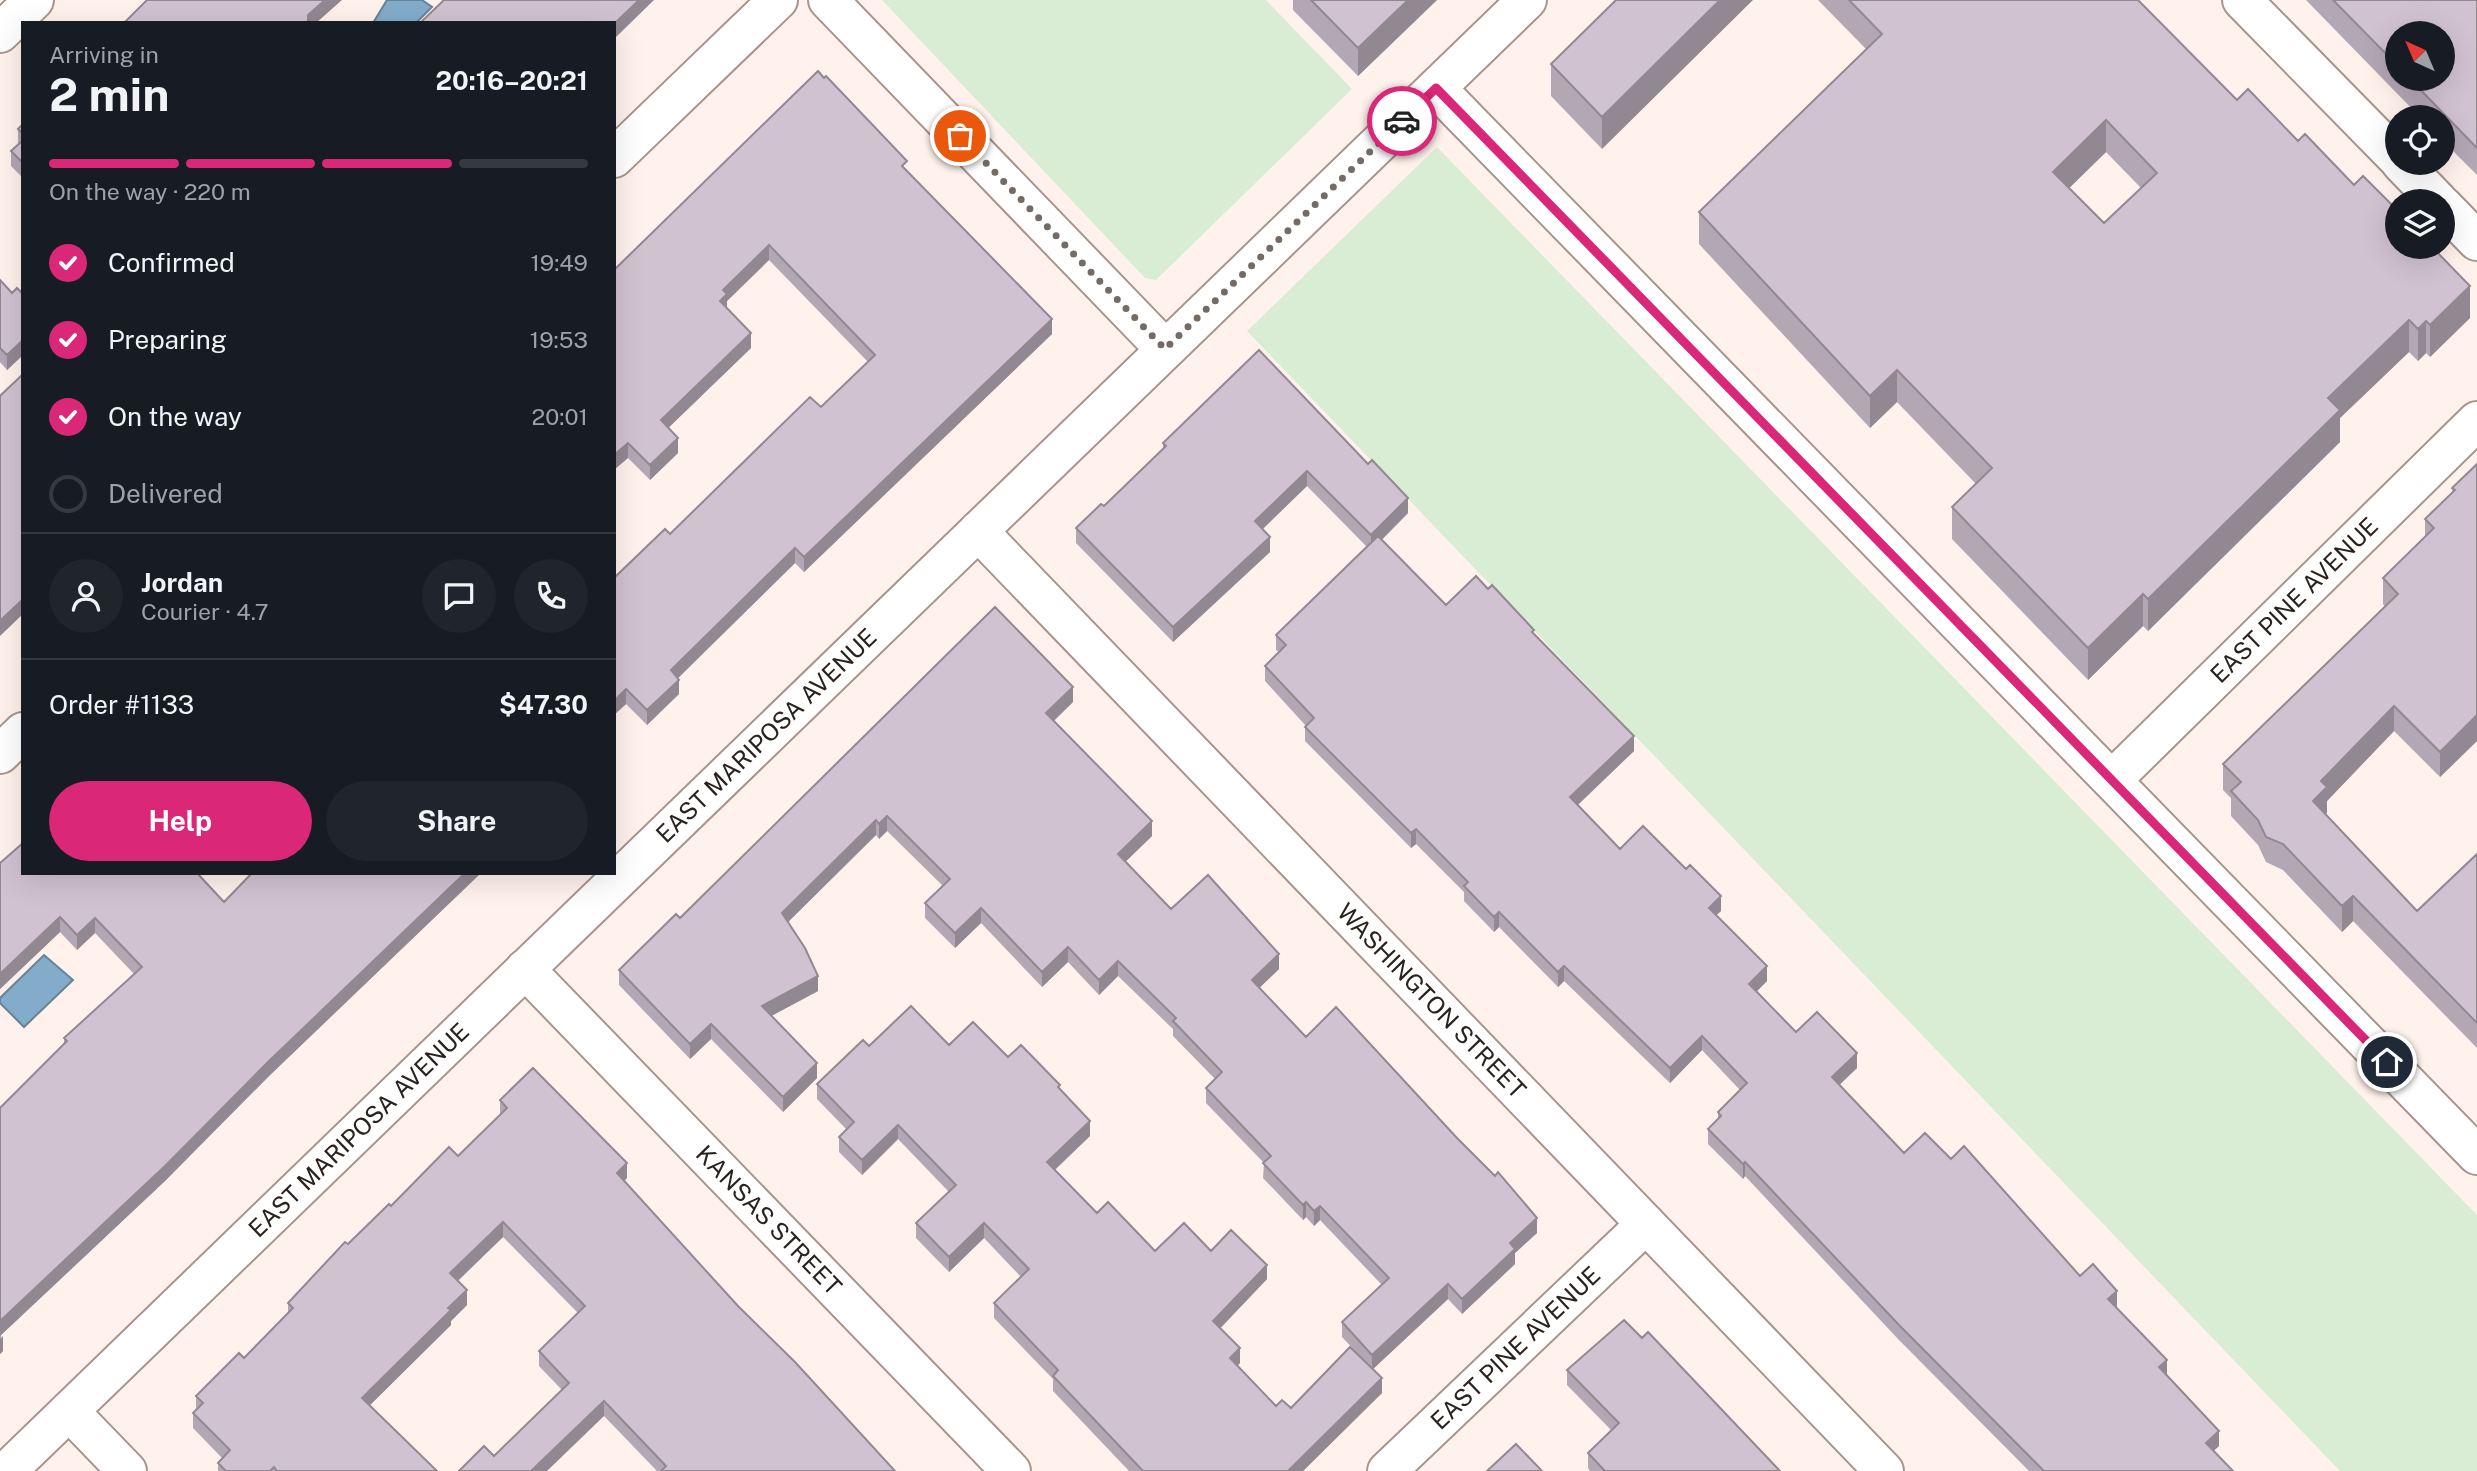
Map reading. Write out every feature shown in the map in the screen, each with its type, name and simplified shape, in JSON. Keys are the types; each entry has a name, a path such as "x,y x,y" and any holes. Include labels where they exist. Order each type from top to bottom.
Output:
{"street":[{"path":"0,33 34,0"},
{"path":"616,156 778,0"},
{"path":"828,0 1165,349"},
{"name":"EAST MARIPOSA AVENUE","path":"7,1471 1527,0"},
{"path":"2242,0 2385,147"},
{"path":"1436,88 2477,1154"},
{"path":"2413,175 2426,189"},
{"path":"2455,218 2477,241"},
{"name":"EAST PINE AVENUE","path":"2112,780 2477,421"},
{"name":"WASHINGTON STREET","path":"978,531 1884,1471"},
{"path":"0,754 21,734"},
{"name":"KANSAS STREET","path":"524,969 1011,1471"},
{"name":"EAST PINE AVENUE","path":"1387,1471 1646,1224"},
{"path":"69,1411 127,1471"}],"green space":[{"path":"882,0 1266,0 1352,89 1156,280 1145,278"},
{"path":"1437,147 2477,1215 2477,1471 2340,1471 1247,331"}],"water":[{"path":"387,0 422,0 432,7 418,21 374,21"},
{"path":"44,955 73,980 24,1027 0,1003 0,998"}],"building":[{"path":"147,0 325,0 308,15 308,21 126,21"},
{"path":"444,0 639,0 616,22 422,21"},
{"path":"1311,0 1408,0 1358,48"},
{"path":"1616,0 1720,0 1602,117 1551,64"},
{"path":"1849,0 2138,0 2237,100 2248,89 2298,141 2305,134 2354,185 2363,176 2385,198 2385,259 2444,259 2470,286 2430,325 2426,321 2418,329 2409,320 2328,398 2340,410 2148,599 2143,594 2088,648 1952,507 1992,468 1897,370 1870,396 1699,212 1882,34","holes":["2106,120 2157,173 2104,223 2053,172"]},
{"path":"2333,0 2477,0 2477,148 2455,125 2455,105 2435,105 2422,91 2455,91 2455,21 2385,21 2385,53"},
{"path":"818,71 824,78 826,76 907,161 902,166 1052,319 804,557 795,548 671,670 679,680 647,710 626,689 616,699 616,576 665,529 670,534 810,397 821,407 875,355 769,245 723,290 727,294 720,301 751,333 661,420 678,438 650,465 628,443 616,453 616,268"},
{"path":"21,142 21,161 11,151"},
{"path":"0,280 12,293 17,288 21,292 21,342 7,355 0,348"},
{"path":"1259,350 1368,464 1372,460 1408,498 1371,535 1307,471 1255,521 1270,537 1173,627 1076,528 1101,504 1104,506 1166,446 1163,443"},
{"path":"21,376 21,601 0,621 0,396"},
{"path":"2477,464 2477,715 2440,752 2394,706 2321,781 2327,787 2313,801 2417,911 2477,854 2477,1023 2353,896 2342,906 2283,844 2266,837 2258,820 2231,791 2241,782 2223,764 2398,594 2383,578 2434,528 2425,519"},
{"path":"1378,536 1446,605 1476,576 1488,589 1492,585 1534,630 1532,632 1634,736 1570,797 1620,849 1643,826 1686,869 1690,865 1721,896 1709,908 1767,966 1749,984 1796,1032 1817,1012 1857,1053 1832,1077 1904,1153 1925,1133 1951,1159 1964,1146 2080,1276 2093,1264 2117,1291 2108,1299 2167,1360 2159,1367 2219,1431 2206,1443 2233,1471 2044,1471 1899,1325 1745,1162 1743,1164 1708,1129 1721,1116 1718,1112 1747,1083 1702,1036 1670,1068 1564,966 1558,972 1499,912 1494,917 1464,886 1468,882 1416,829 1411,833 1305,727 1314,718 1265,666 1286,645 1276,635"},
{"path":"995,607 1073,687 1046,713 1152,821 1118,854 1171,909 1208,875 1279,954 1252,980 1306,1037 1336,1007 1457,1138 1495,1176 1498,1172 1537,1218 1510,1243 1515,1249 1462,1299 1448,1284 1372,1355 1342,1322 1389,1278 1320,1206 1314,1211 1306,1202 1303,1205 1263,1163 1271,1156 1206,1088 1222,1072 1173,1021 1176,1018 1118,961 1099,980 1068,947 1042,972 981,908 955,933 925,903 950,879 887,816 879,824 876,820 782,913 805,948 818,976 762,1006 817,1063 783,1097 711,1024 690,1044 619,970 676,914 680,918"},
{"path":"21,845 21,875 199,875 224,902 250,875 463,875 268,1062 165,1166 0,1321 0,1108 67,1041 64,1038 142,967 95,918 77,935 60,917 0,974 0,863"},
{"path":"911,1006 949,1045 973,1022 1008,1057 1021,1045 1060,1085 1058,1087 1090,1121 1047,1162 1097,1213 1108,1202 1155,1251 1184,1223 1211,1251 1231,1230 1267,1265 1213,1321 1240,1348 1230,1358 1276,1406 1282,1400 1291,1408 1350,1347 1382,1378 1288,1471 1143,1471 1053,1376 1058,1370 994,1303 1029,1269 984,1223 949,1257 916,1223 956,1185 898,1125 862,1160 839,1137 854,1122 817,1084 863,1040 869,1046"},
{"path":"533,1068 627,1163 617,1173 738,1306 795,1362 895,1471 661,1471 666,1466 604,1401 531,1471 459,1471 484,1446 494,1456 569,1383 539,1351 585,1306 503,1222 450,1273 467,1290 448,1308 451,1310 362,1398 437,1471 277,1471 274,1467 270,1471 226,1471 218,1463 230,1450 193,1413 203,1403 196,1396 239,1353 244,1358 293,1308 288,1303 345,1242 348,1244 389,1204 391,1206 449,1147 458,1156 507,1108 500,1100"},
{"path":"1624,1320 1642,1338 1648,1332 1780,1471 1605,1471 1588,1453 1619,1423 1567,1370"},
{"path":"1516,1444 1542,1471 1487,1471"}],"way so far":[{"path":"960,136 1165,349 1402,121"}],"route":[{"path":"1402,121 1436,88 2387,1062"}]}
